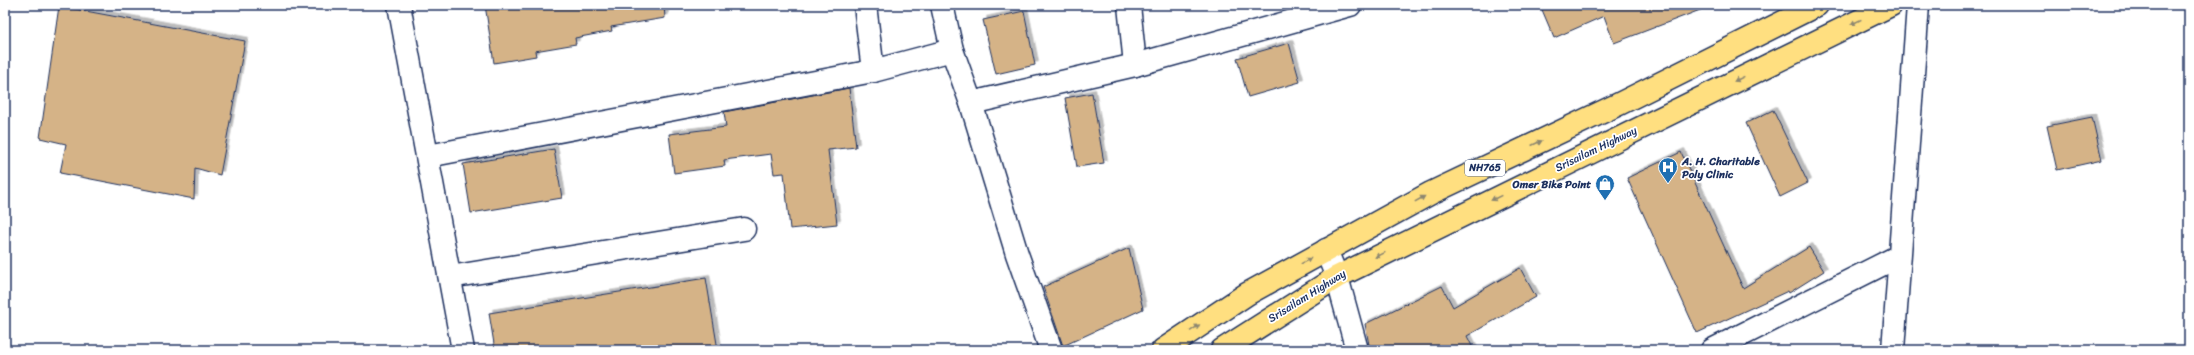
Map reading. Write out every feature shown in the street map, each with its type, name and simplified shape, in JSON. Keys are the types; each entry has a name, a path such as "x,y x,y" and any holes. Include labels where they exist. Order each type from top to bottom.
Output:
{"highway":[{"name":"NH765","path":"1163,350 1247,294 1431,193 1619,104 1817,5"},
{"name":"Srisailam Highway","path":"1222,350 1337,276 1891,5"}],"street":[{"path":"399,5 463,350"},
{"path":"865,5 873,71"},
{"path":"942,5 952,50 971,103 1017,254 1051,350"},
{"path":"1129,5 1135,65"},
{"path":"971,103 1135,65 1350,5"},
{"path":"1893,350 1918,5"},
{"path":"428,156 873,71 952,50"},
{"path":"450,277 744,229"},
{"path":"1326,250 1337,276 1357,350"},
{"path":"1712,350 1899,256"}],"building":[{"path":"485,5 664,5 665,18 611,27 612,31 575,38 576,44 535,51 536,56 494,63"},
{"path":"1540,5 1707,5 1708,7 1614,43 1604,16 1554,38"},
{"path":"59,6 245,41 220,175 195,168 194,199 60,173 66,144 40,138"},
{"path":"1024,11 1035,65 996,74 983,20"},
{"path":"1289,43 1300,82 1248,97 1237,58"},
{"path":"849,88 856,147 828,150 837,224 790,229 784,173 774,174 771,154 724,160 725,166 674,173 669,134 726,127 724,112"},
{"path":"1092,93 1104,163 1077,167 1065,98"},
{"path":"1773,110 1808,183 1780,197 1746,123"},
{"path":"2092,117 2102,160 2057,170 2047,126"},
{"path":"554,149 562,198 471,213 463,164"},
{"path":"1681,152 1743,288 1809,247 1824,271 1789,293 1788,291 1697,333 1627,178"},
{"path":"1129,248 1143,309 1063,346 1043,287"},
{"path":"1520,268 1536,297 1467,336 1474,350 1370,350 1365,324 1442,286 1453,307"},
{"path":"706,278 718,350 495,350 489,313"}],"place":[{"name":"A. H. Charitable Poly Clinic","path":"1668,184"},
{"name":"Omer Bike Point","path":"1605,201"}]}
